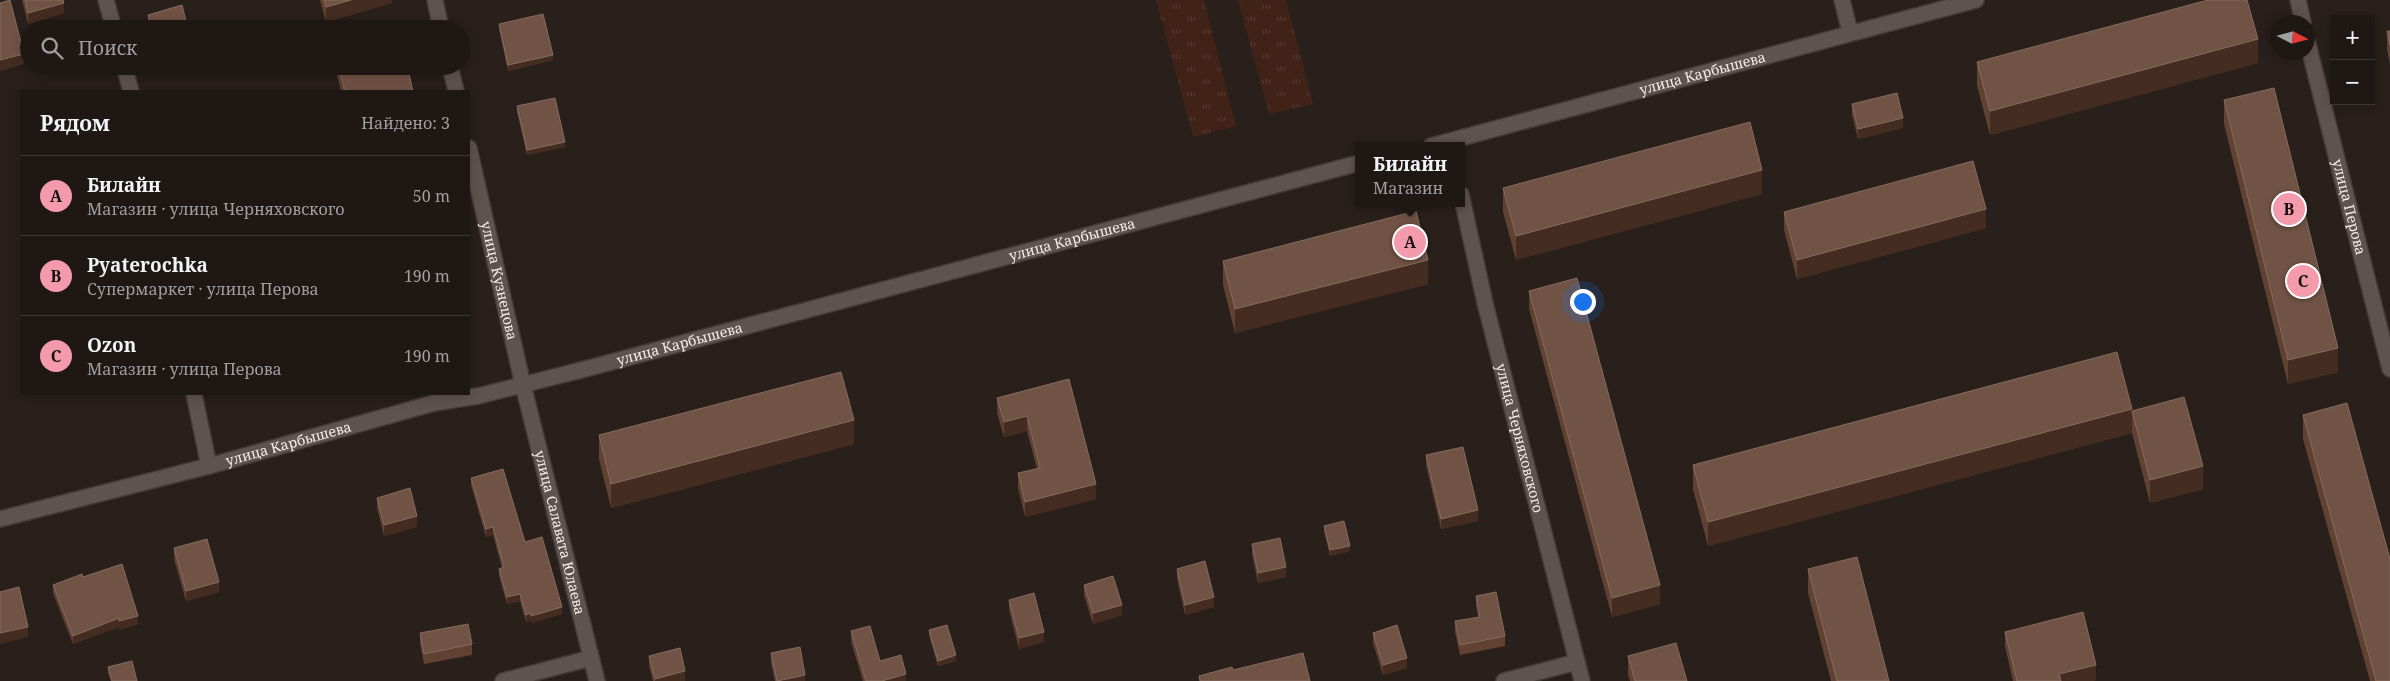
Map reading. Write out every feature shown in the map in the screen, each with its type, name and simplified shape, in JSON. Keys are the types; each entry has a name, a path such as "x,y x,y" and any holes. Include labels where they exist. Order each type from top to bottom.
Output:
{"main road":[{"path":"106,0 112,20"},
{"path":"435,0 439,20"},
{"path":"1842,0 1850,32"},
{"name":"улица Карбышева","path":"1454,142 1850,32 1976,0"},
{"path":"2298,0 2301,15"},
{"name":"улица Перова","path":"2312,60 2390,369"},
{"path":"127,75 131,90"},
{"path":"452,75 456,90"},
{"name":"улица Кузнецова","path":"470,152 523,385"},
{"name":"улица Карбышева","path":"0,519 210,466 434,404 523,385 1355,164"},
{"name":"улица Черняховского","path":"1464,207 1485,303 1582,681"},
{"name":"улица Салавата Юлаева","path":"523,385 597,681"},
{"path":"194,395 210,466"},
{"path":"503,681 590,658"},
{"path":"1504,681 1577,662"}],"green space":[{"path":"1156,0 1204,0 1236,126 1193,137"},
{"path":"1238,0 1286,0 1313,104 1269,114"}],"building":[{"path":"10,0 20,39 20,55 0,60 0,3"},
{"path":"25,0 63,0 64,3 28,13"},
{"path":"324,0 351,0 326,7"},
{"path":"2208,0 2247,0 2258,39 1990,111 1977,62"},
{"path":"182,5 186,20 149,20 148,15"},
{"path":"543,14 553,55 508,65 499,24"},
{"path":"2387,31 2390,31 2390,45"},
{"path":"341,75 409,75 413,90 345,90"},
{"path":"2274,88 2338,348 2288,360 2224,100"},
{"path":"1897,93 1903,118 1858,129 1852,104"},
{"path":"555,98 565,142 527,150 517,106"},
{"path":"1750,122 1762,170 1516,236 1503,188"},
{"path":"1973,161 1986,209 1797,260 1784,212"},
{"path":"1416,211 1428,260 1235,309 1223,261"},
{"path":"1577,278 1660,585 1612,598 1529,291"},
{"path":"2117,352 2132,409 1708,522 1693,465"},
{"path":"841,372 854,420 611,484 599,435"},
{"path":"1069,379 1096,484 1025,502 1018,473 1040,468 1027,416 1004,422 997,398"},
{"path":"2184,397 2203,466 2150,480 2132,411"},
{"path":"2347,403 2390,559 2390,681 2376,681 2303,415"},
{"path":"1463,447 1478,510 1441,519 1426,455"},
{"path":"503,469 525,542 542,537 562,607 531,616 531,613 526,615 520,594 507,597 499,569 504,567 493,527 486,529 471,478"},
{"path":"410,488 417,516 384,525 377,498"},
{"path":"1344,521 1350,546 1330,550 1324,526"},
{"path":"1280,538 1286,567 1258,573 1252,544"},
{"path":"207,539 219,582 186,591 174,548"},
{"path":"1857,557 1889,681 1837,681 1808,569"},
{"path":"1205,561 1214,597 1185,605 1177,569"},
{"path":"122,564 138,616 119,621 119,618 73,636 53,585 82,574 83,577"},
{"path":"1113,576 1122,605 1093,613 1084,585"},
{"path":"19,587 28,627 0,633 0,592"},
{"path":"1496,592 1505,636 1460,645 1455,621 1480,617 1476,596"},
{"path":"1034,593 1044,632 1019,638 1009,600"},
{"path":"2083,612 2096,665 2059,674 2061,681 2017,681 2005,632"},
{"path":"468,624 472,644 424,654 420,633"},
{"path":"947,625 956,655 938,661 929,630"},
{"path":"1397,625 1407,658 1383,665 1373,633"},
{"path":"870,626 880,661 901,655 906,674 882,681 866,681 851,631"},
{"path":"1676,643 1687,681 1635,681 1628,656"},
{"path":"800,647 805,675 777,681 771,653"},
{"path":"680,648 685,671 655,679 649,656"},
{"path":"1303,653 1310,681 1200,681 1199,676 1232,667 1233,670"},
{"path":"132,661 137,681 112,681 108,667"}],"place":[{"name":"Pyaterochka","path":"2289,209"},
{"name":"Билайн","path":"1410,242"},
{"name":"Ozon","path":"2303,281"}]}
